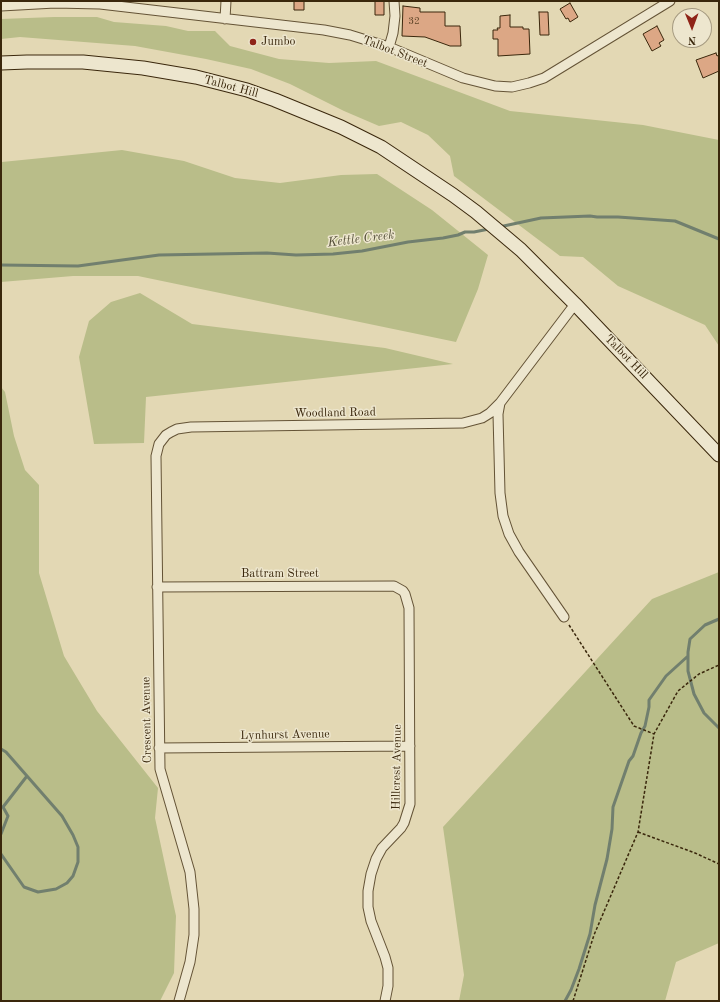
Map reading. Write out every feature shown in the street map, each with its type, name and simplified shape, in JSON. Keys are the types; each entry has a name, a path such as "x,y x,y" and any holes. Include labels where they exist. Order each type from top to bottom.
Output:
{"main road":[{"name":"Talbot Hill","path":"1,63 82,62 143,68 196,77 247,90 300,109 381,147 439,185 482,217 531,261 719,454"}],"street":[{"path":"225,18 226,1"},
{"path":"388,47 393,33 395,16 394,1"},
{"name":"Talbot Street","path":"1,6 55,3 100,4 324,30 355,36 388,47 463,78 495,86 512,87 529,83 549,75 670,1"},
{"name":"Woodland Road","path":"166,435 177,429 191,427 463,423 482,418 490,413 500,403 574,304"},
{"path":"500,403 498,414 500,493 503,516 509,534 519,552 564,617"},
{"name":"Crescent Avenue","path":"166,435 159,444 156,456 159,748 161,776 190,872 193,890 194,922 190,962 179,1001"},
{"name":"Battram Street","path":"157,587 394,586 403,590"},
{"name":"Hillcrest Avenue","path":"385,1001 388,986 388,968 386,957 370,921 368,907 369,882 379,854 386,843 401,828 409,811 409,608 403,590"},
{"name":"Lynhurst Avenue","path":"159,748 410,746"}],"path":[{"path":"564,617 634,726 654,734"},
{"path":"573,1001 594,935 638,832 654,734 678,691 699,674 719,665"},
{"path":"638,832 696,852 719,864"}],"green space":[{"path":"97,17 114,22 166,26 188,31 215,31 230,46 279,59 329,63 376,61 510,111 643,125 719,140 719,346 705,325 618,286 583,257 560,256 454,176 450,156 428,135 401,122 379,126 344,111 290,84 251,69 135,46 20,37 1,39 1,19"},
{"path":"122,150 184,161 235,178 280,183 341,175 377,174 432,210 488,255 478,289 456,342 138,276 73,276 1,282 2,162"},
{"path":"140,293 192,324 385,348 453,364 146,397 144,443 94,444 79,357 89,321 111,302"},
{"path":"1,387 5,392 14,436 25,470 39,485 39,573 64,656 97,711 158,788 155,818 176,916 174,973 160,1001 1,1001"},
{"path":"719,572 719,943 676,962 665,1001 459,1001 464,975 443,827 652,599"}],"building":[{"path":"294,1 304,1 304,10 294,10"},
{"path":"375,1 384,1 384,15 375,15"},
{"path":"570,3 578,17 570,22 568,18 566,19 560,9"},
{"path":"403,6 420,8 420,12 445,12 445,26 460,26 461,46 450,46 425,37 402,36"},
{"path":"539,12 548,12 549,35 540,35"},
{"path":"510,15 510,27 523,27 523,29 529,29 530,54 498,56 498,39 493,39 493,30 498,30 497,28 500,28 500,16"},
{"path":"657,26 664,40 659,43 661,46 652,51 643,34"},
{"path":"716,53 717,56 719,55 719,71 703,78 696,60"}],"waterway":[{"name":"Kettle Creek","path":"499,227 541,218 590,216 618,217 675,221 719,239"},
{"name":"Kettle Creek","path":"1,265 78,266 159,255 267,253 296,255 333,254 362,251 489,229"},
{"path":"719,619 705,625 690,639 688,652 688,671 694,694 704,713 719,728"},
{"path":"565,1001 579,969 590,934 595,905 607,859 612,829 613,807 629,761 633,756 645,726 649,700 666,676 688,656"},
{"name":"Kettle Creek","path":"1,749 6,752 27,776 3,807 1,807"},
{"name":"Kettle Creek","path":"1,854 24,887 38,892 56,889 67,883 73,876 78,862 78,847 62,816 27,776"},
{"name":"Kettle Creek","path":"1,834 8,816 3,807"}],"place":[{"name":"Jumbo","path":"253,42"}]}
